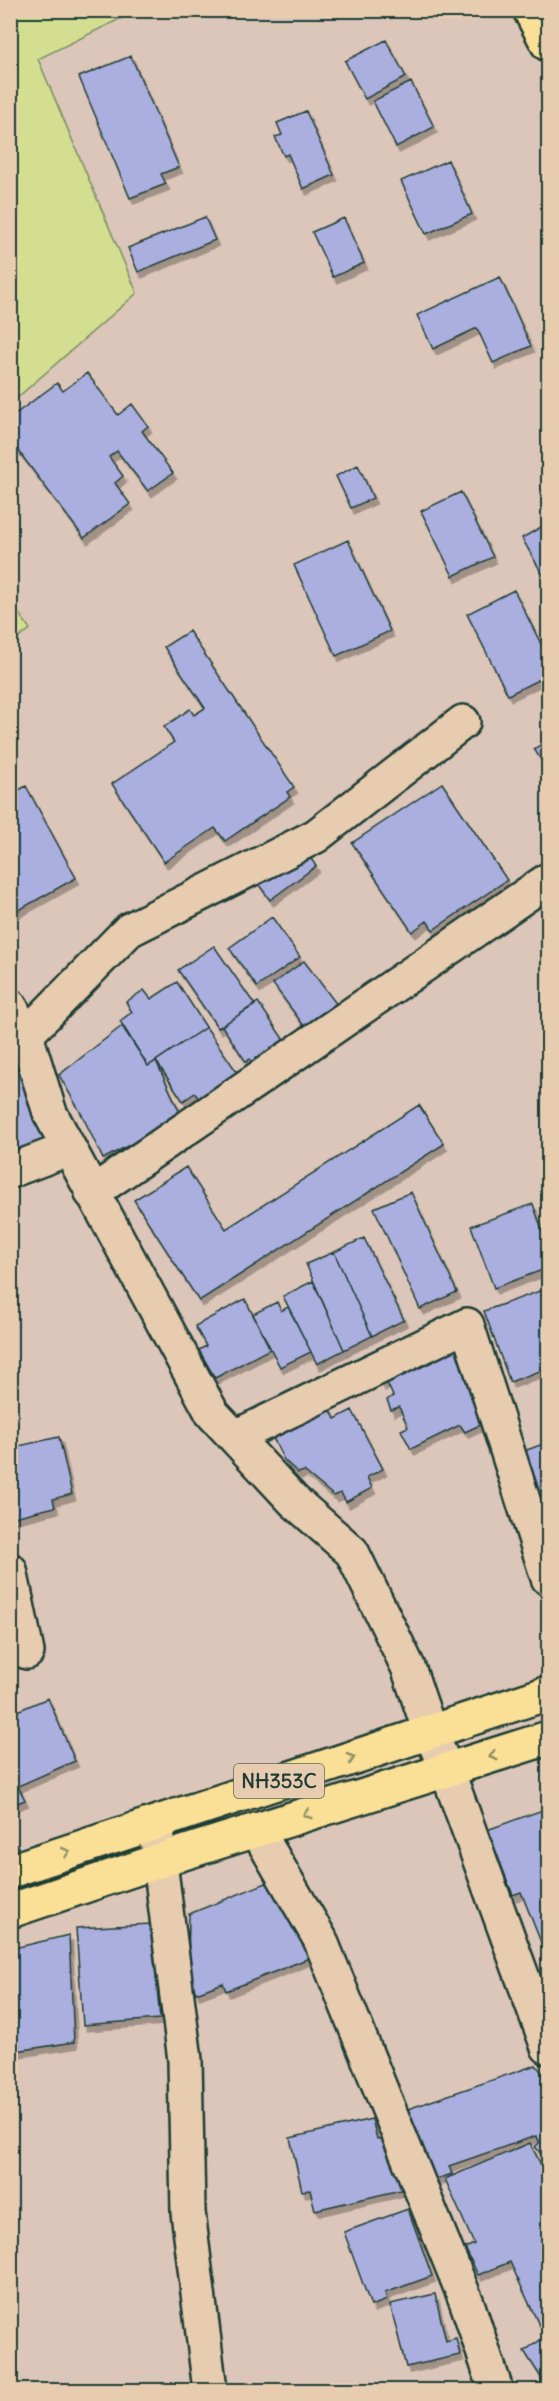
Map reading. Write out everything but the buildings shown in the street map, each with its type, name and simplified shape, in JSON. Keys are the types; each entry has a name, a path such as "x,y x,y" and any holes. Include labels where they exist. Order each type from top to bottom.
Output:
{"highway":[{"path":"530,10 549,44"},
{"name":"NH353C","path":"10,1871 549,1693"},
{"name":"NH353C","path":"10,1911 158,1861 549,1738"}],"street":[{"path":"26,1035 129,930 316,836 464,722"},
{"path":"92,1193 549,880"},
{"path":"10,1006 26,1035 50,1113 212,1413 294,1501 352,1552 408,1667 430,1732 447,1770 547,2042"},
{"path":"10,1171 68,1149"},
{"path":"235,1437 467,1325 548,1572"},
{"path":"10,1570 27,1652"},
{"path":"155,1823 185,2060 188,2212 210,2391"},
{"path":"257,1830 320,1938 467,2303 496,2391"}],"green space":[{"path":"11,10 136,11 38,59 137,293 11,403"},
{"path":"11,602 30,629 10,644"}]}
